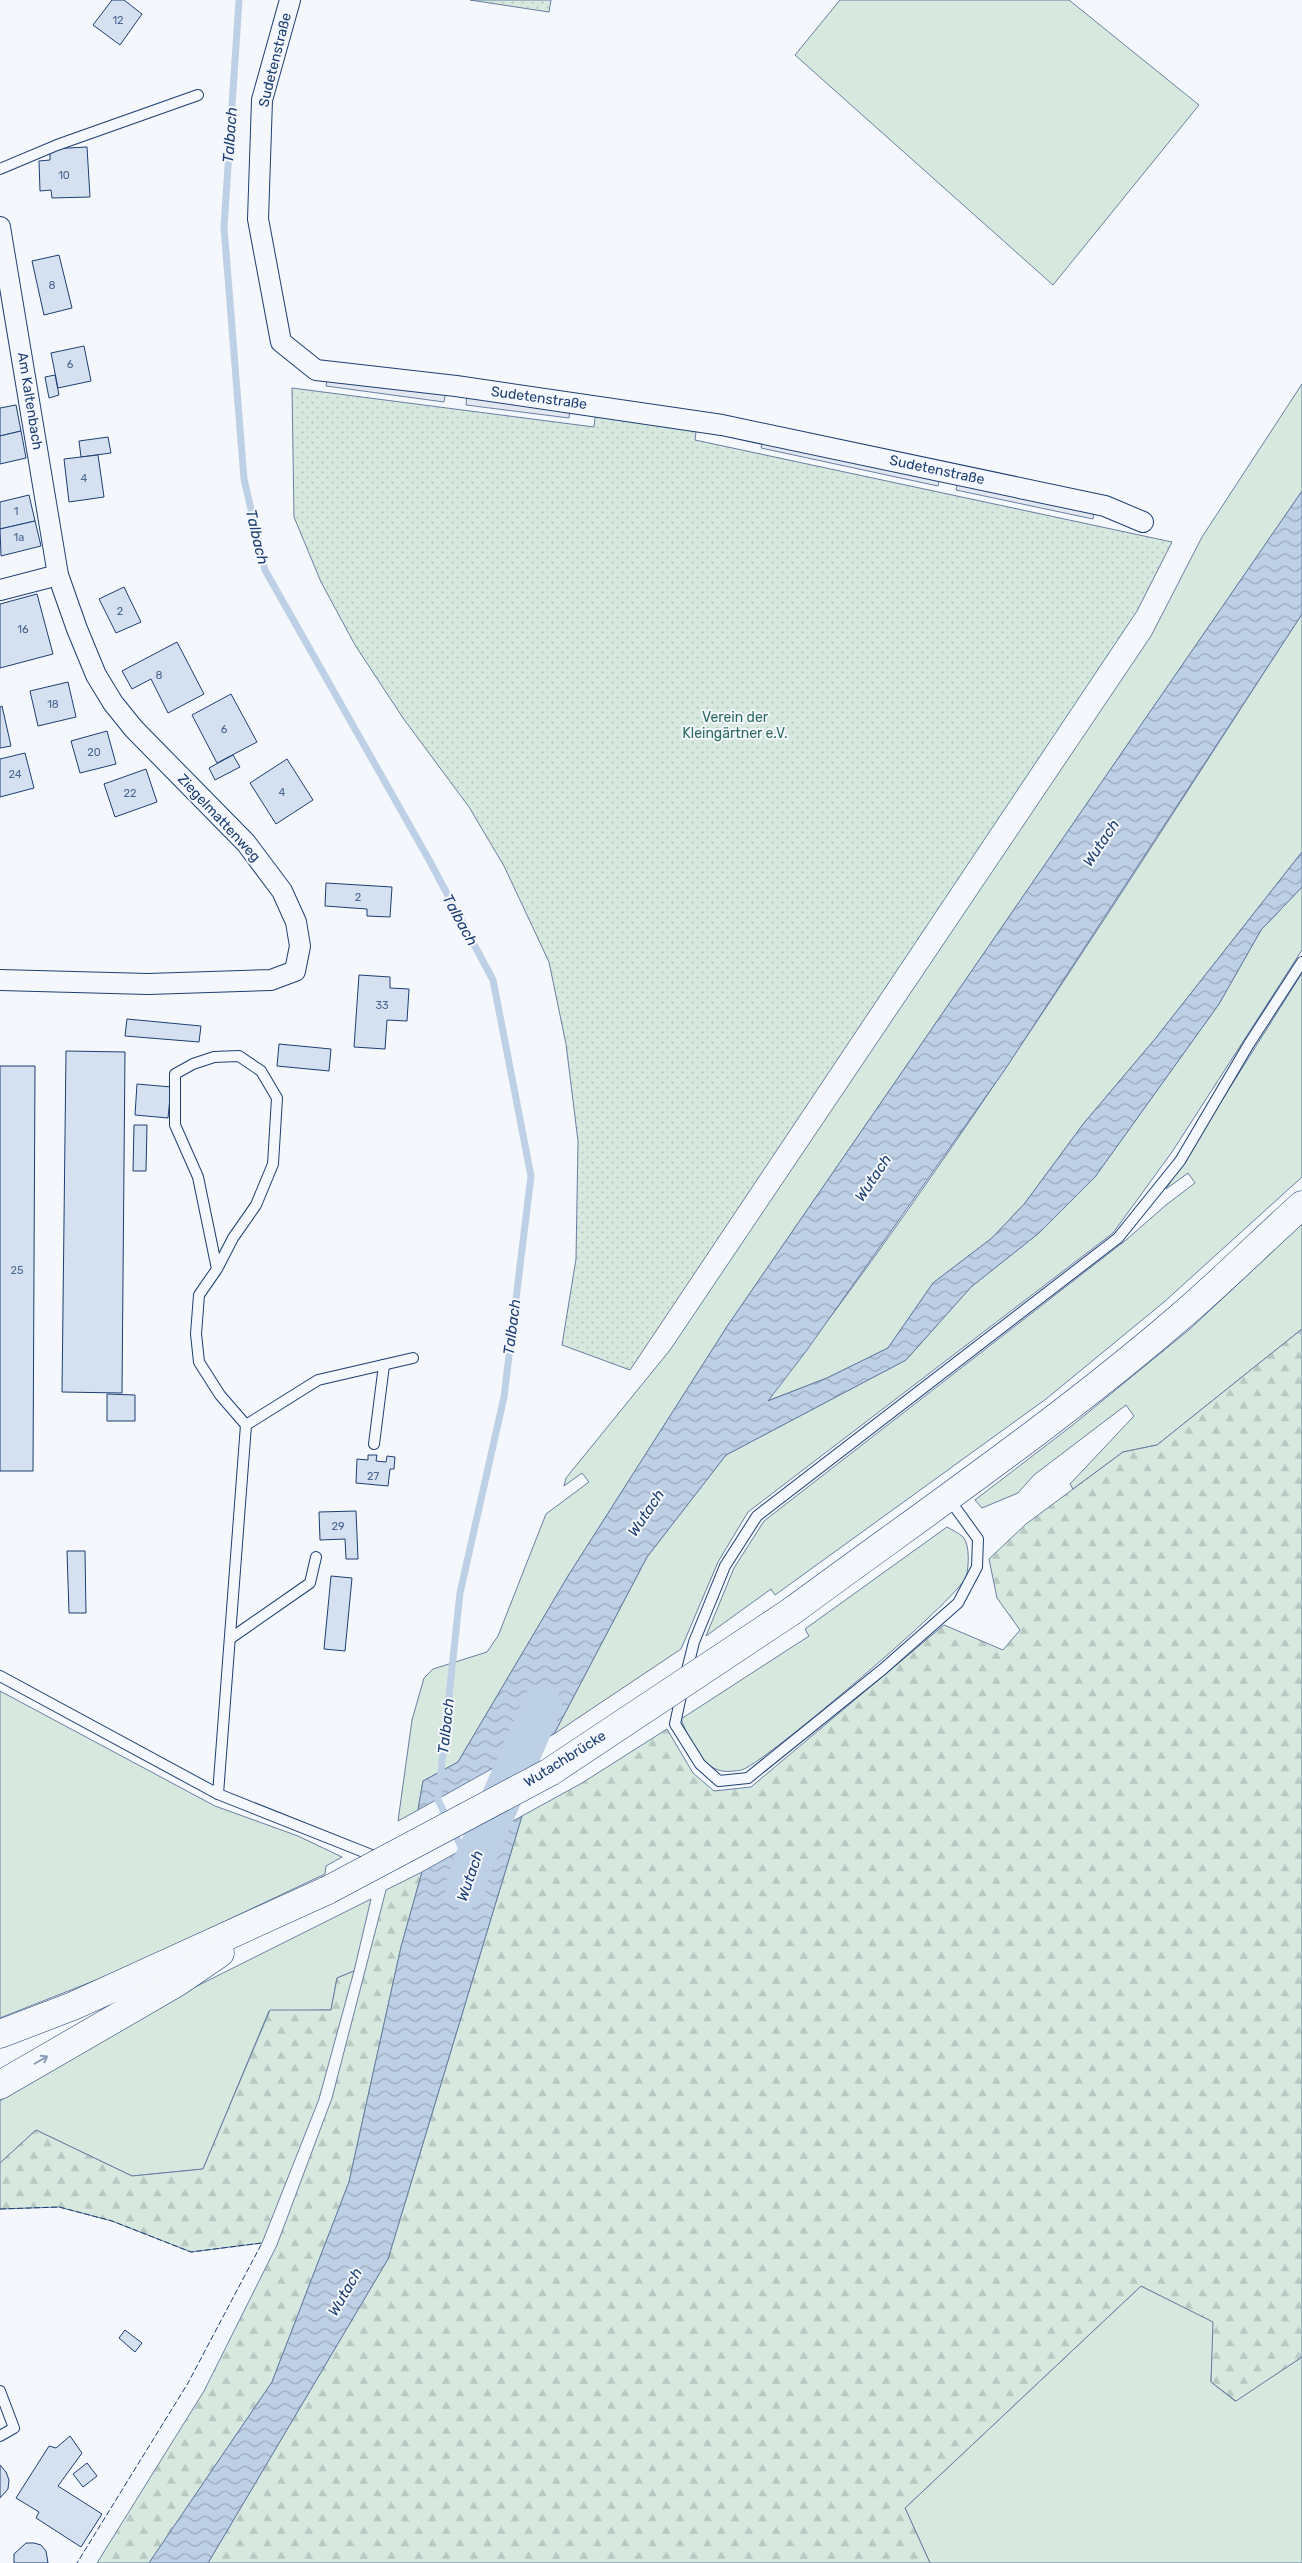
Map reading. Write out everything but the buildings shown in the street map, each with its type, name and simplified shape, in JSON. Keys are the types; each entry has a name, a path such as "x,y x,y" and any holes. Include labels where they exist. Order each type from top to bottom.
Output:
{"highway":[{"name":"Wutachbrücke","path":"281,1911 328,1890 550,1772 792,1611 948,1498 1180,1317 1302,1205"},
{"path":"0,2034 73,2006 281,1911"},
{"path":"0,2085 176,1983 281,1911"}],"street":[{"name":"Sudetenstraße","path":"290,0 262,100 258,219 281,342 316,370 475,389 722,425 1105,506 1143,522"},
{"name":"Am Kaltenbach","path":"0,227 58,575"},
{"path":"0,590 58,575"},
{"name":"Ziegelmattenweg","path":"0,980 148,984 271,980 295,971 300,946 296,922 282,891 246,843 134,729 113,704 96,676 58,575"}],"lane":[{"path":"0,169 57,145 198,95"},
{"path":"948,1498 978,1539 977,1566 958,1603 883,1670 748,1778 719,1781 700,1764 675,1724 697,1634 725,1566 757,1516 1118,1238 1180,1161 1249,1044 1302,962"},
{"path":"217,1269 198,1177 175,1125 175,1074 193,1064 214,1057 239,1056 261,1071 277,1098 273,1164 256,1205 232,1238 217,1269 199,1295 196,1334 199,1362 220,1395 246,1425 218,1794"},
{"path":"246,1425 318,1380 413,1358"},
{"path":"374,1444 384,1365"},
{"path":"231,1638 310,1582 316,1557"},
{"path":"0,1676 218,1794 385,1860"},
{"path":"0,2390 14,2428 0,2436"}],"green space":[{"path":"470,0 551,0 549,12"},
{"path":"840,0 1069,0 1199,105 1053,285 795,55"},
{"path":"1302,384 1302,491 728,1325 568,1576 458,1762 423,1781 418,1810 398,1821 412,1720 424,1678 433,1669 487,1652 498,1636 546,1514 589,1482 582,1473 564,1486 566,1478 670,1350 1151,636 1202,537"},
{"name":"Verein der Kleingärtner e.V.","path":"292,388 594,427 596,409 697,424 695,440 1172,542 1137,611 630,1370 562,1345 576,1259 578,1141 566,1044 549,962 504,866 469,807 403,718 355,645 321,582 294,517"},
{"path":"1302,614 1302,852 1155,1039 1084,1123 1025,1203 992,1238 933,1283 888,1348 827,1378 767,1401 839,1306 976,1112 1108,914"},
{"path":"1302,887 1302,950 1172,1152 1113,1233 748,1512 718,1562 681,1649 554,1734 647,1557 726,1455 906,1360 971,1287 1039,1233 1095,1177 1219,1004 1261,930"},
{"path":"1302,973 1302,1177 1164,1302 1046,1399 775,1595 771,1589 706,1636 734,1568 764,1521 1126,1240 1166,1205 1195,1183 1188,1173 1166,1189"},
{"path":"1302,1224 1302,1329 1157,1445 1123,1452 1073,1489 1070,1484 1134,1416 1126,1405 1034,1475 1018,1493 982,1508 975,1500 1074,1424 1190,1329"},
{"path":"1302,1329 1302,2357 1236,2401 1211,2382 1213,2322 1141,2286 905,2508 930,2563 208,2563 388,2259 522,1816 582,1783 667,1729 693,1773 714,1791 751,1787 944,1625 1003,1650 1020,1630 997,1598 989,1559 1026,1524 1123,1452 1157,1445"},
{"path":"947,1527 960,1534 965,1540 968,1556 967,1573 955,1591 932,1615 824,1709 761,1758 744,1769 733,1771 722,1771 707,1764 691,1742 681,1719 809,1636 805,1629"},
{"path":"0,1691 215,1806 298,1836 342,1857 326,1866 325,1874 124,1969 0,2018"},
{"path":"422,1872 401,1947 349,2182 272,2382 149,2563 97,2563 204,2391 277,2245 332,2098 386,1890"},
{"path":"371,1899 354,1971 337,1978 331,2010 269,2011 203,2169 132,2176 36,2130 0,2163 0,2101 32,2079 189,1990"},
{"path":"354,1971 319,2099 262,2243 191,2252 112,2221 59,2207 0,2209 0,2163 36,2130 132,2176 203,2169 270,2010 331,2010 337,1978"},
{"path":"1141,2286 1214,2322 1211,2382 1235,2401 1302,2357 1302,2563 930,2563 905,2508"}],"shaded area":[{"path":"328,376 446,391 444,402 326,386"},
{"path":"467,394 570,408 569,418 466,405"},
{"path":"763,440 940,478 938,486 761,448"},
{"path":"958,482 1094,511 1093,519 956,490"}],"water":[{"path":"1302,491 1302,614 1006,1068 807,1350 768,1401 827,1378 888,1348 933,1283 992,1238 1025,1203 1084,1123 1155,1039 1302,852 1302,887 1261,930 1219,1004 1095,1177 1039,1233 971,1287 906,1360 726,1455 647,1557 554,1734 418,1810 423,1781 458,1762 568,1576 728,1325"},
{"path":"522,1816 388,2259 208,2563 149,2563 272,2382 349,2182 401,1947 422,1872"}],"waterway":[{"name":"Talbach","path":"239,0 224,227 244,479 265,570 428,858 493,980 531,1176 504,1397 460,1593 440,1780"},
{"name":"Wutach","path":"465,1889 471,1868 542,1705"},
{"name":"Talbach","path":"439,1791 438,1800 448,1820"},
{"name":"Talbach","path":"453,1830 467,1859"}],"fence":[{"path":"0,2209 59,2207 112,2221 191,2252 262,2243 188,2383 77,2563"}]}
